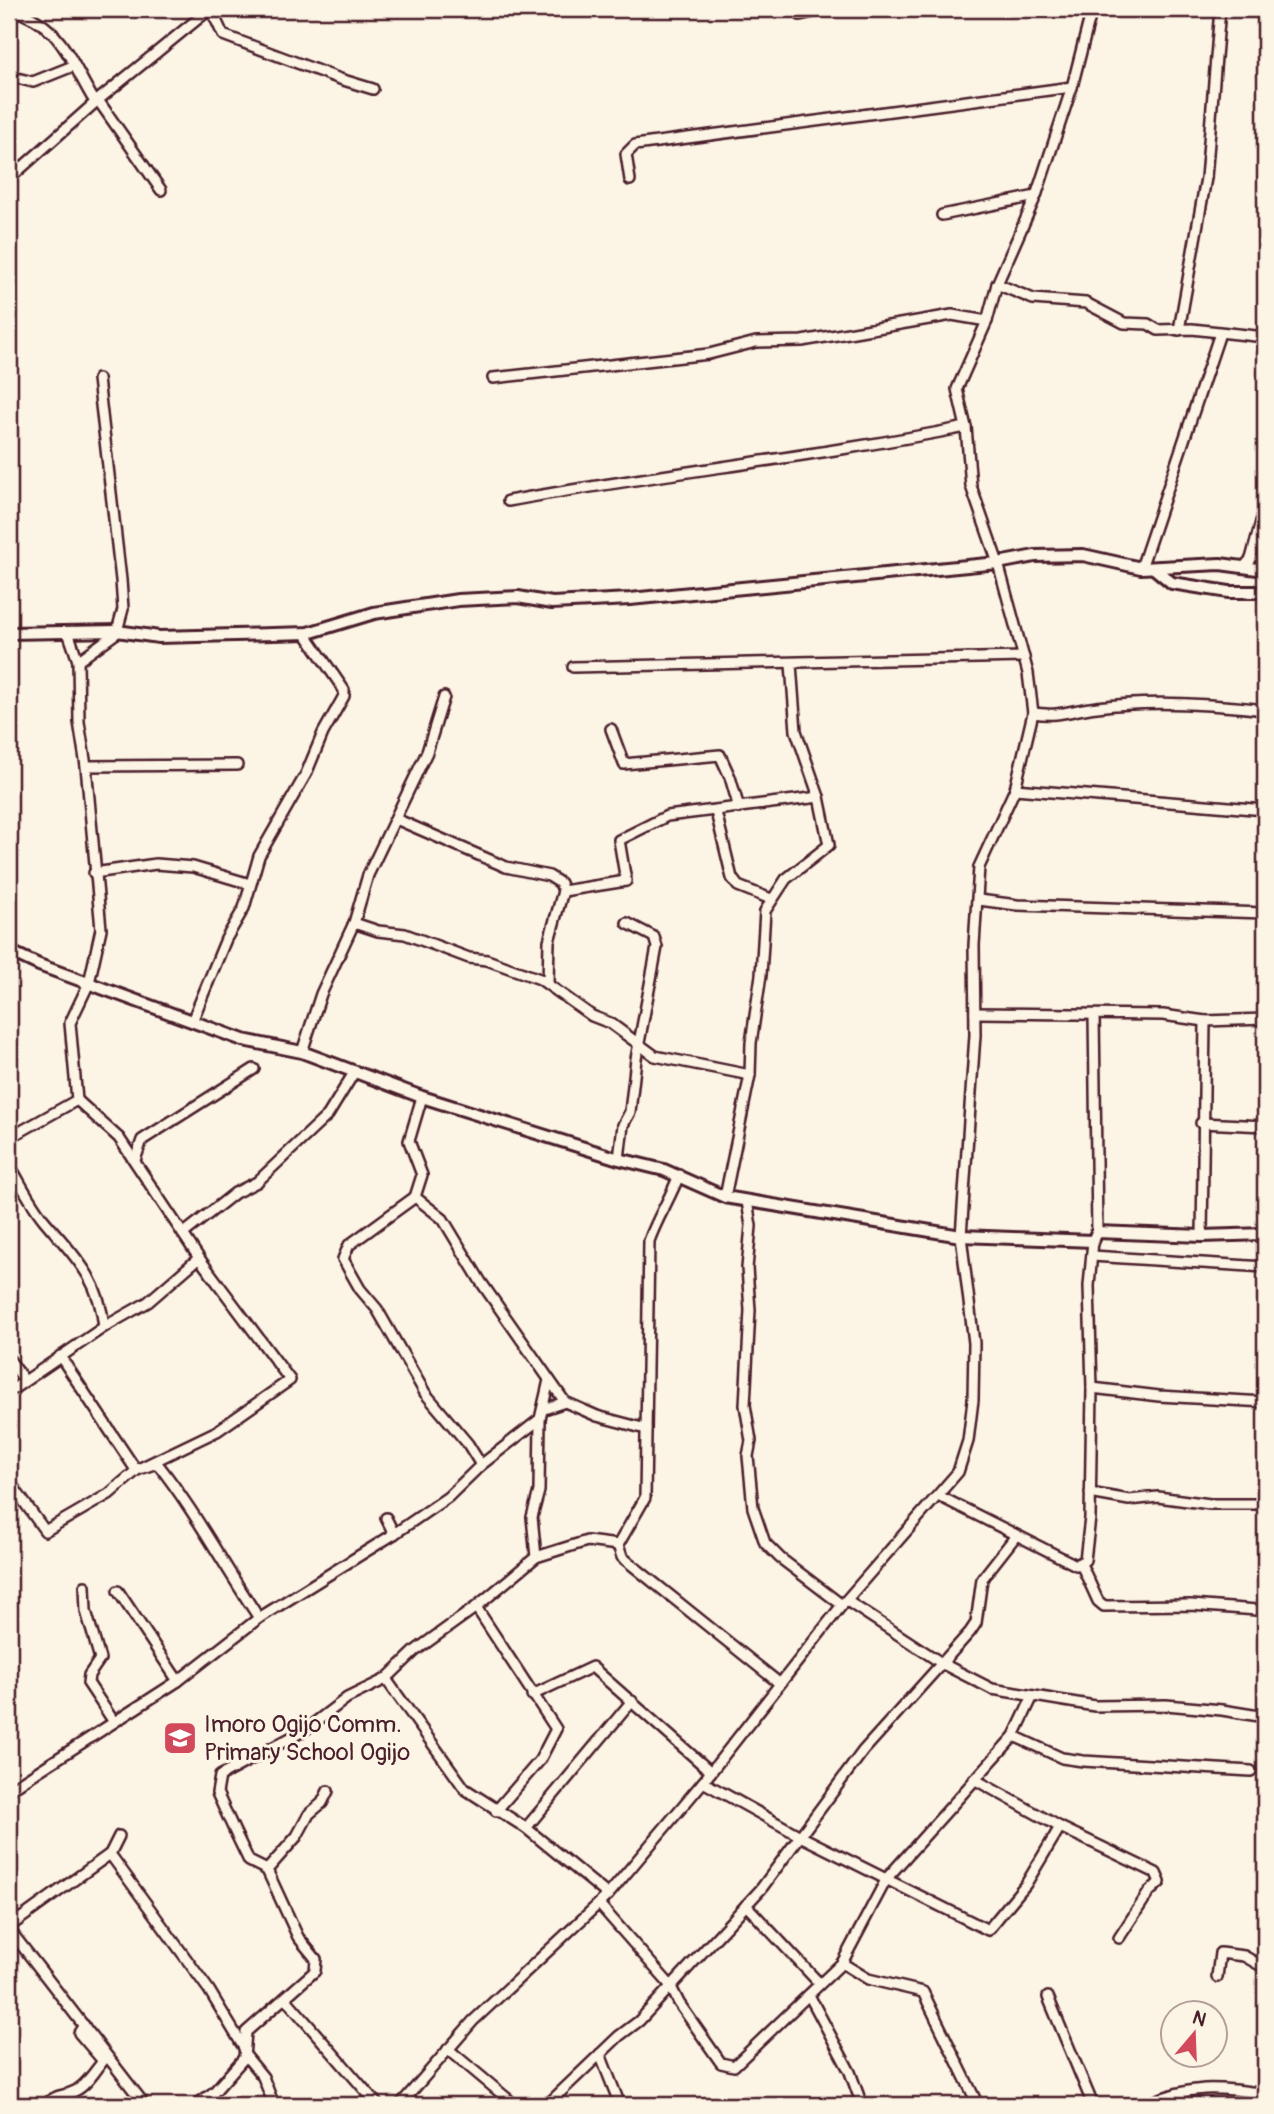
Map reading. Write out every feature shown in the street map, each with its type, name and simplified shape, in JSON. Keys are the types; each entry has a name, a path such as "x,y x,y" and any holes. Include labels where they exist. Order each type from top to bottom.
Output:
{"street":[{"path":"9,9 37,19 61,38 73,66 161,190"},
{"path":"9,179 97,101 210,9 223,34 373,89"},
{"path":"800,15 828,9"},
{"path":"400,2105 472,2021 608,1895 703,1782 844,1603 958,1472 968,1441 974,1400 974,1343 961,1236 975,1013 974,945 979,900 979,867 1015,789 1033,713 1024,657 998,563 971,486 966,427 957,389 958,380 973,358 997,284 1036,196 1072,87 1092,9"},
{"path":"1179,330 1206,178 1220,9"},
{"path":"9,76 33,82 73,66"},
{"path":"630,180 626,154 635,145 1072,87"},
{"path":"942,215 1036,196"},
{"path":"997,284 1033,299 1086,303 1124,323 1148,324 1158,330 1265,337"},
{"path":"493,378 709,354 756,342 802,341 952,315 987,321"},
{"path":"1141,568 1220,333"},
{"path":"78,661 118,631 123,609 98,379"},
{"path":"508,501 635,478 887,443 966,427"},
{"path":"9,633 118,631 159,637 305,633 374,613 458,600 518,597 552,603 630,599 998,563 1035,556 1083,555 1155,569 1220,564 1254,566 1265,508"},
{"path":"1155,569 1172,583 1229,592 1265,592"},
{"path":"60,1356 136,1470 216,1431 290,1380 199,1258 119,1138 77,1100 70,1023 89,983 101,929 86,766 79,722 78,661 68,632"},
{"path":"193,1019 226,939 244,908 259,856 306,774 323,733 344,696 344,690 305,633"},
{"path":"573,667 1024,657"},
{"path":"725,1196 750,1074 751,1044 761,975 763,924 771,899 786,879 829,845 819,797 796,731 792,664"},
{"path":"302,1052 321,994 354,923 368,875 427,752 444,697"},
{"path":"1033,713 1058,716 1096,707 1141,705 1225,706 1265,710"},
{"path":"611,730 624,764 720,755 730,777 738,808"},
{"path":"86,766 237,765"},
{"path":"1015,789 1265,810"},
{"path":"564,891 626,881 618,840 629,832 667,816 716,812 819,797"},
{"path":"716,812 732,878 738,886 771,899"},
{"path":"396,819 506,867 549,876 560,883 564,891 549,941 548,983"},
{"path":"94,873 156,864 193,867 250,884"},
{"path":"979,900 1017,905 1265,913"},
{"path":"354,923 378,931 405,934 548,983 592,1016 610,1023 639,1042 655,1056 750,1074"},
{"path":"619,1159 623,1125 630,1112 657,942 627,923"},
{"path":"9,951 243,1040 302,1052 422,1097 619,1159 679,1175 725,1196 747,1201 961,1236 1265,1234"},
{"path":"975,1013 1163,1015 1205,1021 1265,1019"},
{"path":"939,1496 1076,1565 1081,1563 1087,1553 1092,1388 1089,1286 1095,1237 1094,1016"},
{"path":"1202,1236 1201,1123 1205,1021"},
{"path":"119,1138 142,1140 254,1069"},
{"path":"183,1234 268,1172 328,1115 355,1071"},
{"path":"422,1097 409,1142 422,1175 415,1197 349,1245 343,1259 360,1289 377,1309 425,1393 468,1444 481,1465"},
{"path":"9,1138 77,1100"},
{"path":"1201,1123 1265,1126"},
{"path":"135,1160 142,1140"},
{"path":"9,1164 43,1218 78,1256 102,1304 104,1327"},
{"path":"679,1175 670,1198 660,1209 649,1241 645,1498 618,1545 622,1557 779,1683"},
{"path":"415,1197 443,1219 481,1282 565,1402 597,1416 646,1429"},
{"path":"747,1201 751,1226 747,1268 750,1310 745,1405 751,1441 748,1456 753,1508 765,1543 780,1558 844,1603 943,1664 992,1689 1107,1707 1166,1706 1222,1710 1265,1717"},
{"path":"1092,1256 1231,1267 1265,1267"},
{"path":"9,1392 104,1327 148,1302 199,1258"},
{"path":"9,1359 24,1380"},
{"path":"536,1558 532,1517 540,1491 542,1414 550,1380"},
{"path":"1092,1388 1159,1396 1265,1402"},
{"path":"9,1790 178,1681 259,1618 448,1497 481,1465 542,1414 565,1402"},
{"path":"9,1481 45,1531 109,1494 137,1470 157,1463 183,1496 208,1541 259,1618"},
{"path":"1090,1493 1129,1500 1158,1497 1210,1504 1256,1504"},
{"path":"386,1518 394,1534"},
{"path":"547,2105 639,2021 746,1905 802,1838 863,1751 913,1693 943,1664 976,1623 982,1579 1015,1536"},
{"path":"196,2105 214,2092 245,2052 246,2032 315,1971 316,1959 298,1937 267,1870 249,1861 217,1793 220,1776 305,1730 347,1699 386,1679 415,1651 476,1607 536,1558 587,1541 618,1545"},
{"path":"1081,1563 1098,1601 1104,1606 1265,1608"},
{"path":"85,1586 86,1611 100,1659 89,1675 88,1683 114,1722"},
{"path":"118,1591 178,1681"},
{"path":"476,1607 531,1695 556,1729 540,1760 496,1811"},
{"path":"531,1695 592,1667 711,1772"},
{"path":"386,1679 465,1789 526,1828 608,1895"},
{"path":"599,1905 670,1985 714,2053 729,2067 734,2066 764,2034 809,1996 819,1983 842,1963 887,1878 1014,1736 1033,1696"},
{"path":"526,1828 632,1701"},
{"path":"1014,1736 1062,1758 1251,1771"},
{"path":"974,1779 1060,1826 1156,1873 1160,1882 1149,1892 1119,1938"},
{"path":"703,1782 802,1838 988,1930 1026,1884 1060,1826"},
{"path":"267,1870 297,1836 309,1814 321,1803 328,1791"},
{"path":"119,1836 110,1854 10,1932 145,2105"},
{"path":"110,1854 209,1990 218,2009 263,2077 274,2105"},
{"path":"746,1905 819,1983"},
{"path":"1217,1977 1220,1953 1244,1956 1265,1968"},
{"path":"842,1963 868,1979 923,1992 978,2105"},
{"path":"809,1996 850,2072 862,2105"},
{"path":"1048,1997 1093,2105"},
{"path":"285,1998 378,2105"},
{"path":"44,2105 58,2094 72,2093 81,2087 103,2061 79,2033 83,2025"},
{"path":"448,2049 515,2105"},
{"path":"600,2054 620,2105"},
{"path":"1146,2105 1187,2089 1202,2087 1265,2094"}],"place":[{"name":"Imoro Ogijo Comm. Primary School Ogijo","path":"180,1738"}]}
